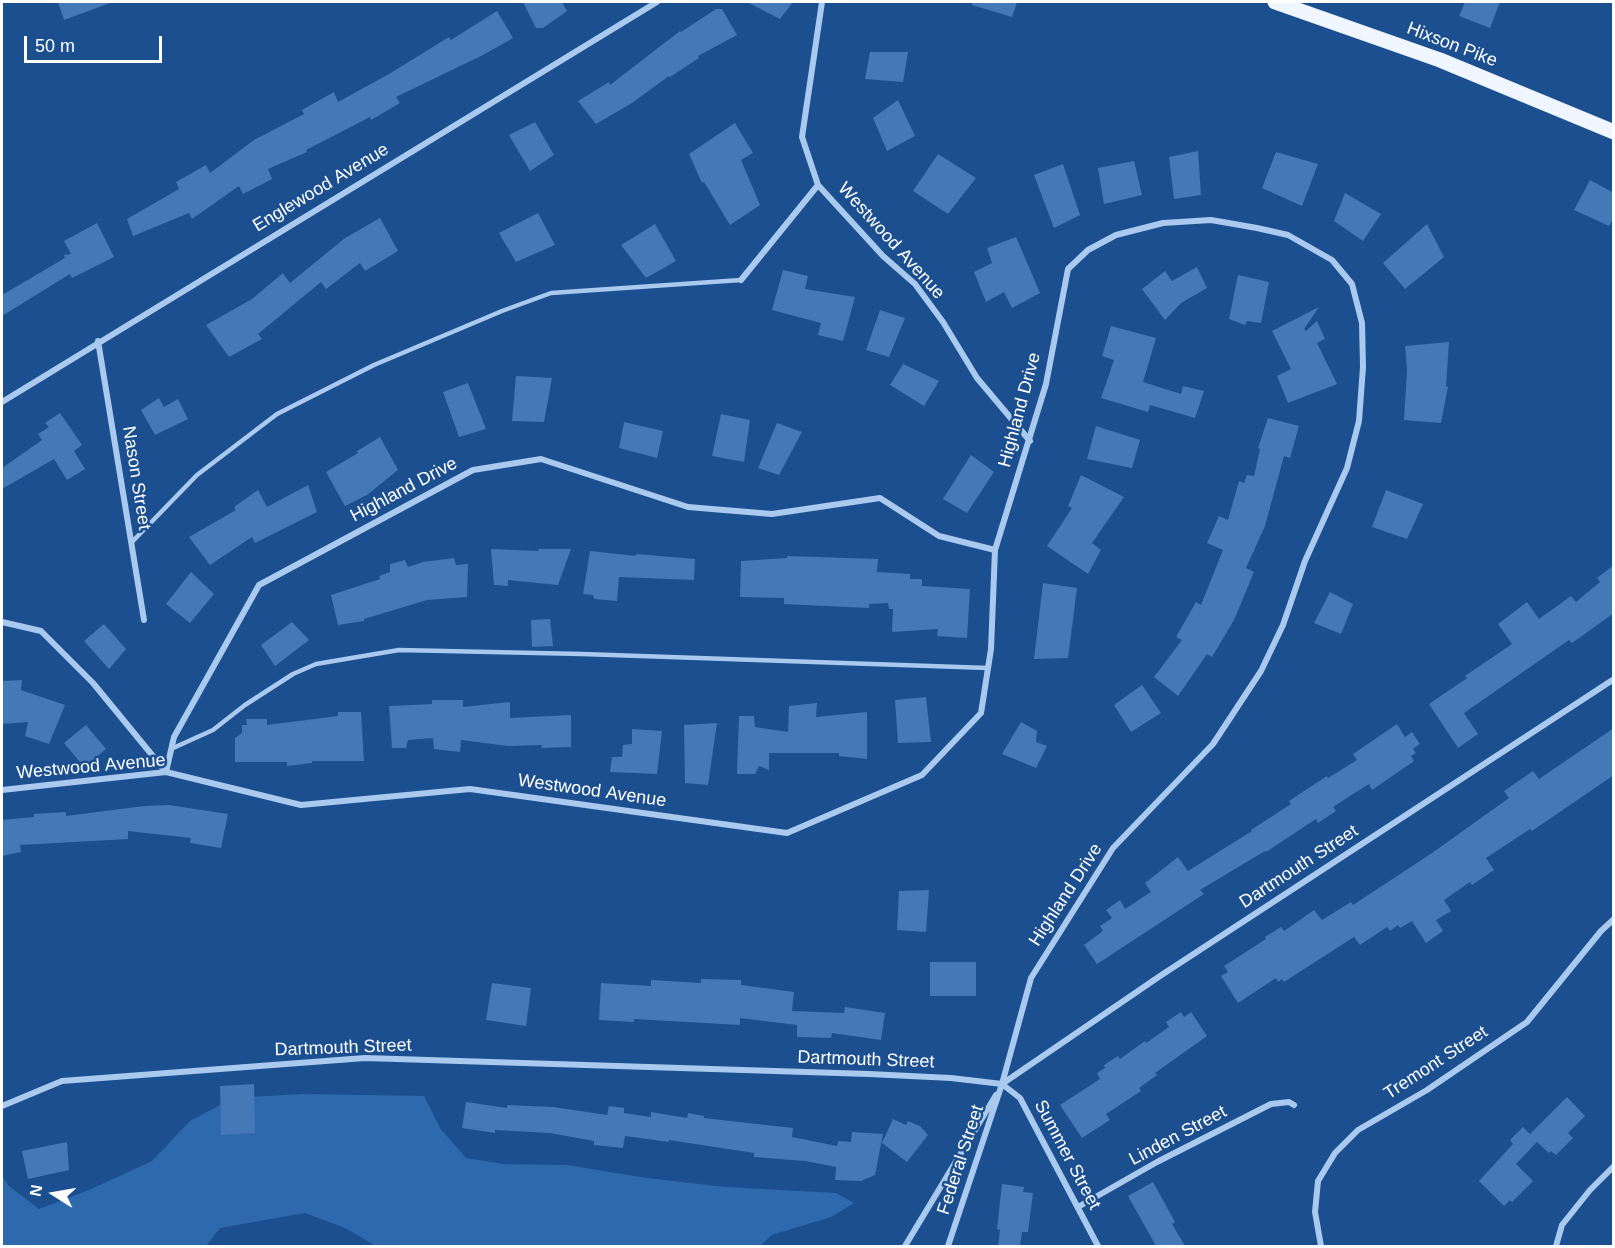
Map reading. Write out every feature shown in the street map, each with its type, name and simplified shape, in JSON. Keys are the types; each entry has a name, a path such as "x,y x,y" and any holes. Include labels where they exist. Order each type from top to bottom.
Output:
{"main road":[{"name":"Hixson Pike","path":"1275,2 1440,60 1614,132"}],"street":[{"name":"Englewood Avenue","path":"2,402 98,341 657,2"},
{"name":"Westwood Avenue","path":"822,2 802,137 818,185 883,255 915,284 943,322 977,378 1029,441"},
{"path":"741,280 818,185"},
{"name":"Highland Drive","path":"166,772 174,736 259,585 473,470 542,459 688,507 772,514 880,498 939,536 995,550 1046,384 1068,269 1088,250 1116,235 1163,223 1211,220 1288,235 1332,260 1352,284 1362,322 1363,367 1359,421 1347,468 1305,561 1283,626 1262,671 1213,744 1113,848 1031,978 1002,1084"},
{"name":"Nason Street","path":"98,341 144,620"},
{"name":"Westwood Avenue","path":"2,790 166,772 301,805 470,789 787,833 922,775 981,713 991,648 995,550"},
{"path":"2,622 41,631 93,683 166,772"},
{"name":"Dartmouth Street","path":"2,1106 62,1081 364,1058 869,1074 951,1078 1002,1084 1160,976 1614,679"},
{"name":"Tremont Street","path":"1322,1246 1315,1212 1318,1181 1335,1153 1358,1130 1427,1090 1527,1022 1601,931 1614,919"},
{"path":"905,1246 1002,1084"},
{"name":"Summer Street","path":"1002,1084 1020,1098 1098,1246"},
{"name":"Federal Street","path":"948,1246 1002,1084"},
{"name":"Linden Street","path":"1078,1207 1157,1162 1271,1104 1289,1102 1294,1105"},
{"path":"1556,1246 1562,1225 1590,1190 1614,1167"}],"lane":[{"path":"131,543 197,475 277,414 375,365 502,311 551,293 741,280"},
{"path":"171,749 213,730 245,705 293,674 316,664 399,650 988,668"}],"shaded area":[{"path":"303,1094 424,1096 440,1128 466,1158 503,1164 567,1165 647,1178 726,1187 836,1193 854,1203 831,1217 772,1235 760,1246 376,1246 345,1228 305,1213 220,1228 206,1246 2,1246 2,1176 9,1186 39,1209 89,1190 152,1161 190,1121 233,1098"}],"building":[{"path":"58,2 110,2 110,3 64,20"},
{"path":"523,2 562,2 567,11 543,28 536,28"},
{"path":"747,2 793,2 780,19"},
{"path":"972,2 1017,2 1012,17 972,5"},
{"path":"1465,2 1500,2 1490,28 1459,16"},
{"path":"716,9 722,9 737,35 698,56 699,58 632,103 596,124 578,101 609,82 610,85 680,31"},
{"path":"497,11 513,38 396,97 400,103 371,120 370,117 306,150 307,152 268,169 272,179 243,194 239,186 192,219 189,213 133,236 127,219 179,189 176,182 206,165 210,173 254,140 304,114 302,110 334,92 338,102 449,37 451,40"},
{"path":"870,52 908,52 903,82 865,79"},
{"path":"898,100 915,136 887,151 873,118"},
{"path":"535,122 554,155 530,171 509,135"},
{"path":"735,123 753,153 741,160 760,205 730,225 704,182 702,183 689,154"},
{"path":"1198,151 1201,195 1174,199 1169,157"},
{"path":"1276,152 1318,164 1302,206 1262,188"},
{"path":"938,154 976,178 948,214 913,191"},
{"path":"1134,161 1142,195 1104,204 1098,168"},
{"path":"1063,164 1080,215 1054,228 1034,175"},
{"path":"1590,180 1614,193 1614,218 1609,226 1574,210"},
{"path":"1345,193 1381,214 1363,241 1334,221"},
{"path":"538,213 555,245 516,262 499,233"},
{"path":"380,218 398,251 365,271 360,263 326,289 321,282 258,334 262,339 229,357 206,325 252,299 283,273 290,283 345,238"},
{"path":"97,223 114,257 72,278 70,274 2,316 2,295 65,258 64,255 71,254 64,241"},
{"path":"655,224 676,261 646,278 621,245"},
{"path":"1427,224 1444,257 1405,289 1383,263"},
{"path":"1016,237 1040,293 1012,308 1004,292 986,302 974,272 992,263 987,248"},
{"path":"1197,267 1207,288 1181,303 1165,320 1142,289 1165,271 1172,281"},
{"path":"783,270 808,276 805,289 855,297 843,341 818,335 821,323 772,310"},
{"path":"1238,275 1269,282 1261,323 1247,321 1245,325 1229,319"},
{"path":"1319,307 1304,329 1306,331 1317,321 1325,339 1317,343 1337,384 1288,403 1277,376 1291,369 1272,331"},
{"path":"880,310 905,318 889,357 866,350"},
{"path":"1111,326 1156,338 1143,382 1181,394 1183,386 1204,391 1195,418 1150,405 1148,412 1101,398 1114,360 1102,356"},
{"path":"1449,342 1446,386 1448,387 1441,423 1404,420 1407,370 1405,346"},
{"path":"903,364 939,381 924,406 890,385"},
{"path":"516,376 552,378 544,422 512,421"},
{"path":"468,383 486,429 459,437 443,392"},
{"path":"159,398 164,407 178,399 188,419 155,435 141,410"},
{"path":"60,413 82,445 74,451 85,469 67,480 54,459 2,489 2,468 42,440 38,434 49,427 45,423"},
{"path":"721,414 750,420 744,462 712,456"},
{"path":"1268,418 1299,426 1290,458 1284,456 1265,526 1246,568 1254,572 1234,620 1212,657 1207,654 1178,696 1154,677 1182,640 1176,637 1196,602 1201,605 1223,550 1207,543 1219,516 1228,520 1239,481 1244,483 1247,475 1254,476 1260,449 1258,448"},
{"path":"624,422 663,431 657,458 619,448"},
{"path":"777,423 802,432 779,475 758,468"},
{"path":"1096,426 1140,440 1132,468 1087,459"},
{"path":"380,437 398,470 367,495 345,506 326,472"},
{"path":"971,455 994,472 967,513 943,499"},
{"path":"1081,475 1124,497 1092,543 1101,550 1088,574 1047,546 1072,508 1068,506"},
{"path":"308,485 317,512 255,543 252,537 210,565 189,537 236,510 234,507 258,490 267,507"},
{"path":"1386,490 1423,504 1407,539 1372,527"},
{"path":"491,549 538,551 539,549 571,549 558,585 508,580 508,586 494,585"},
{"path":"590,551 695,559 694,580 619,577 617,601 594,599 593,595 583,594"},
{"path":"787,556 878,559 877,572 910,574 910,579 922,579 922,586 970,589 967,638 937,636 938,629 892,632 893,609 889,609 888,603 869,604 869,608 784,604 784,598 740,597 741,561 787,558"},
{"path":"454,558 456,565 468,564 467,597 427,600 364,619 364,621 338,625 331,595 380,579 379,576 390,572 390,564 405,560 408,567 423,562"},
{"path":"1614,565 1614,613 1572,643 1569,640 1464,713 1478,734 1458,748 1429,704 1512,644 1498,624 1527,602 1539,619 1571,596 1576,602 1600,582 1597,578"},
{"path":"191,572 214,594 190,623 166,604"},
{"path":"1043,583 1077,588 1068,658 1034,659"},
{"path":"1330,592 1353,604 1341,634 1314,623"},
{"path":"550,619 553,646 532,647 531,620"},
{"path":"292,622 309,640 275,666 261,645"},
{"path":"104,624 126,649 109,669 84,641"},
{"path":"22,680 21,690 65,705 49,744 25,736 28,722 2,724 2,681"},
{"path":"1142,685 1161,713 1131,732 1114,705"},
{"path":"926,697 931,742 898,743 895,700"},
{"path":"432,700 463,700 463,707 510,702 510,718 571,715 571,747 508,746 461,740 460,752 434,749 433,738 408,740 406,748 392,748 389,706 432,704"},
{"path":"817,703 816,717 867,712 867,759 839,756 839,753 769,753 769,770 759,766 755,774 737,774 739,716 754,716 755,727 788,732 789,706"},
{"path":"338,712 361,712 364,761 312,761 312,763 287,766 287,762 235,762 235,738 242,733 242,725 247,725 246,719 267,719 267,725 338,716"},
{"path":"1021,722 1037,731 1036,742 1047,746 1036,768 1002,754"},
{"path":"717,723 708,785 685,783 684,725"},
{"path":"1397,724 1405,737 1412,732 1420,744 1413,749 1416,753 1411,756 1414,761 1372,790 1369,784 1353,794 1333,807 1336,811 1318,823 1316,819 1266,852 1200,890 1204,894 1097,964 1084,945 1103,931 1100,926 1112,918 1106,910 1120,900 1125,909 1151,892 1145,883 1178,857 1188,871 1252,831 1291,804 1289,801 1357,760 1353,754"},
{"path":"86,725 106,749 84,767 64,743"},
{"path":"1614,728 1614,775 1532,831 1530,829 1486,858 1494,870 1472,885 1470,882 1444,900 1451,911 1436,920 1443,931 1426,943 1412,921 1400,928 1398,925 1390,931 1387,927 1360,945 1354,937 1284,982 1282,979 1278,982 1276,978 1238,1003 1221,976 1228,972 1224,966 1281,927 1284,931 1314,910 1322,920 1351,902 1353,905 1432,853 1509,798 1504,791 1533,771 1539,779"},
{"path":"632,729 662,731 657,774 610,772 612,757 622,757 623,745 632,744"},
{"path":"169,805 228,814 221,848 190,843 191,838 128,831 128,839 20,845 21,852 2,856 2,820 34,817 34,814 66,812 66,816"},
{"path":"929,890 926,932 897,930 899,891"},
{"path":"930,962 976,962 976,996 930,996"},
{"path":"701,979 741,980 741,985 794,992 792,1011 844,1013 845,1007 885,1013 881,1040 832,1033 831,1038 797,1037 797,1025 740,1018 740,1025 634,1019 634,1022 599,1020 601,983 651,986 651,980 701,983"},
{"path":"492,983 531,988 526,1026 486,1020"},
{"path":"1181,1012 1184,1017 1191,1012 1207,1036 1155,1073 1157,1075 1139,1088 1141,1091 1106,1114 1110,1120 1082,1138 1060,1105 1100,1079 1097,1073 1105,1068 1104,1065 1118,1056 1120,1059 1145,1041 1146,1043 1169,1027 1166,1022"},
{"path":"254,1084 255,1133 221,1135 220,1086"},
{"path":"1567,1097 1585,1116 1568,1133 1573,1138 1556,1155 1551,1151 1549,1153 1537,1142 1516,1164 1533,1181 1512,1202 1510,1200 1504,1206 1479,1181 1513,1144 1510,1140 1523,1127 1530,1134"},
{"path":"466,1102 507,1108 507,1105 553,1107 607,1115 609,1106 624,1108 624,1113 651,1117 651,1112 687,1118 688,1113 704,1116 704,1118 793,1128 792,1137 837,1146 838,1141 851,1142 852,1132 883,1134 875,1175 861,1181 835,1180 836,1167 805,1161 754,1157 754,1153 669,1140 669,1142 625,1136 623,1148 594,1145 594,1141 550,1133 495,1130 495,1133 462,1128"},
{"path":"893,1119 906,1125 908,1121 920,1126 928,1135 907,1162 882,1143"},
{"path":"67,1142 69,1170 28,1179 22,1151"},
{"path":"1153,1182 1185,1246 1156,1246 1128,1196"},
{"path":"1002,1184 1024,1187 1023,1192 1033,1193 1028,1232 1022,1232 1020,1246 998,1246 1000,1230 997,1229"}]}
